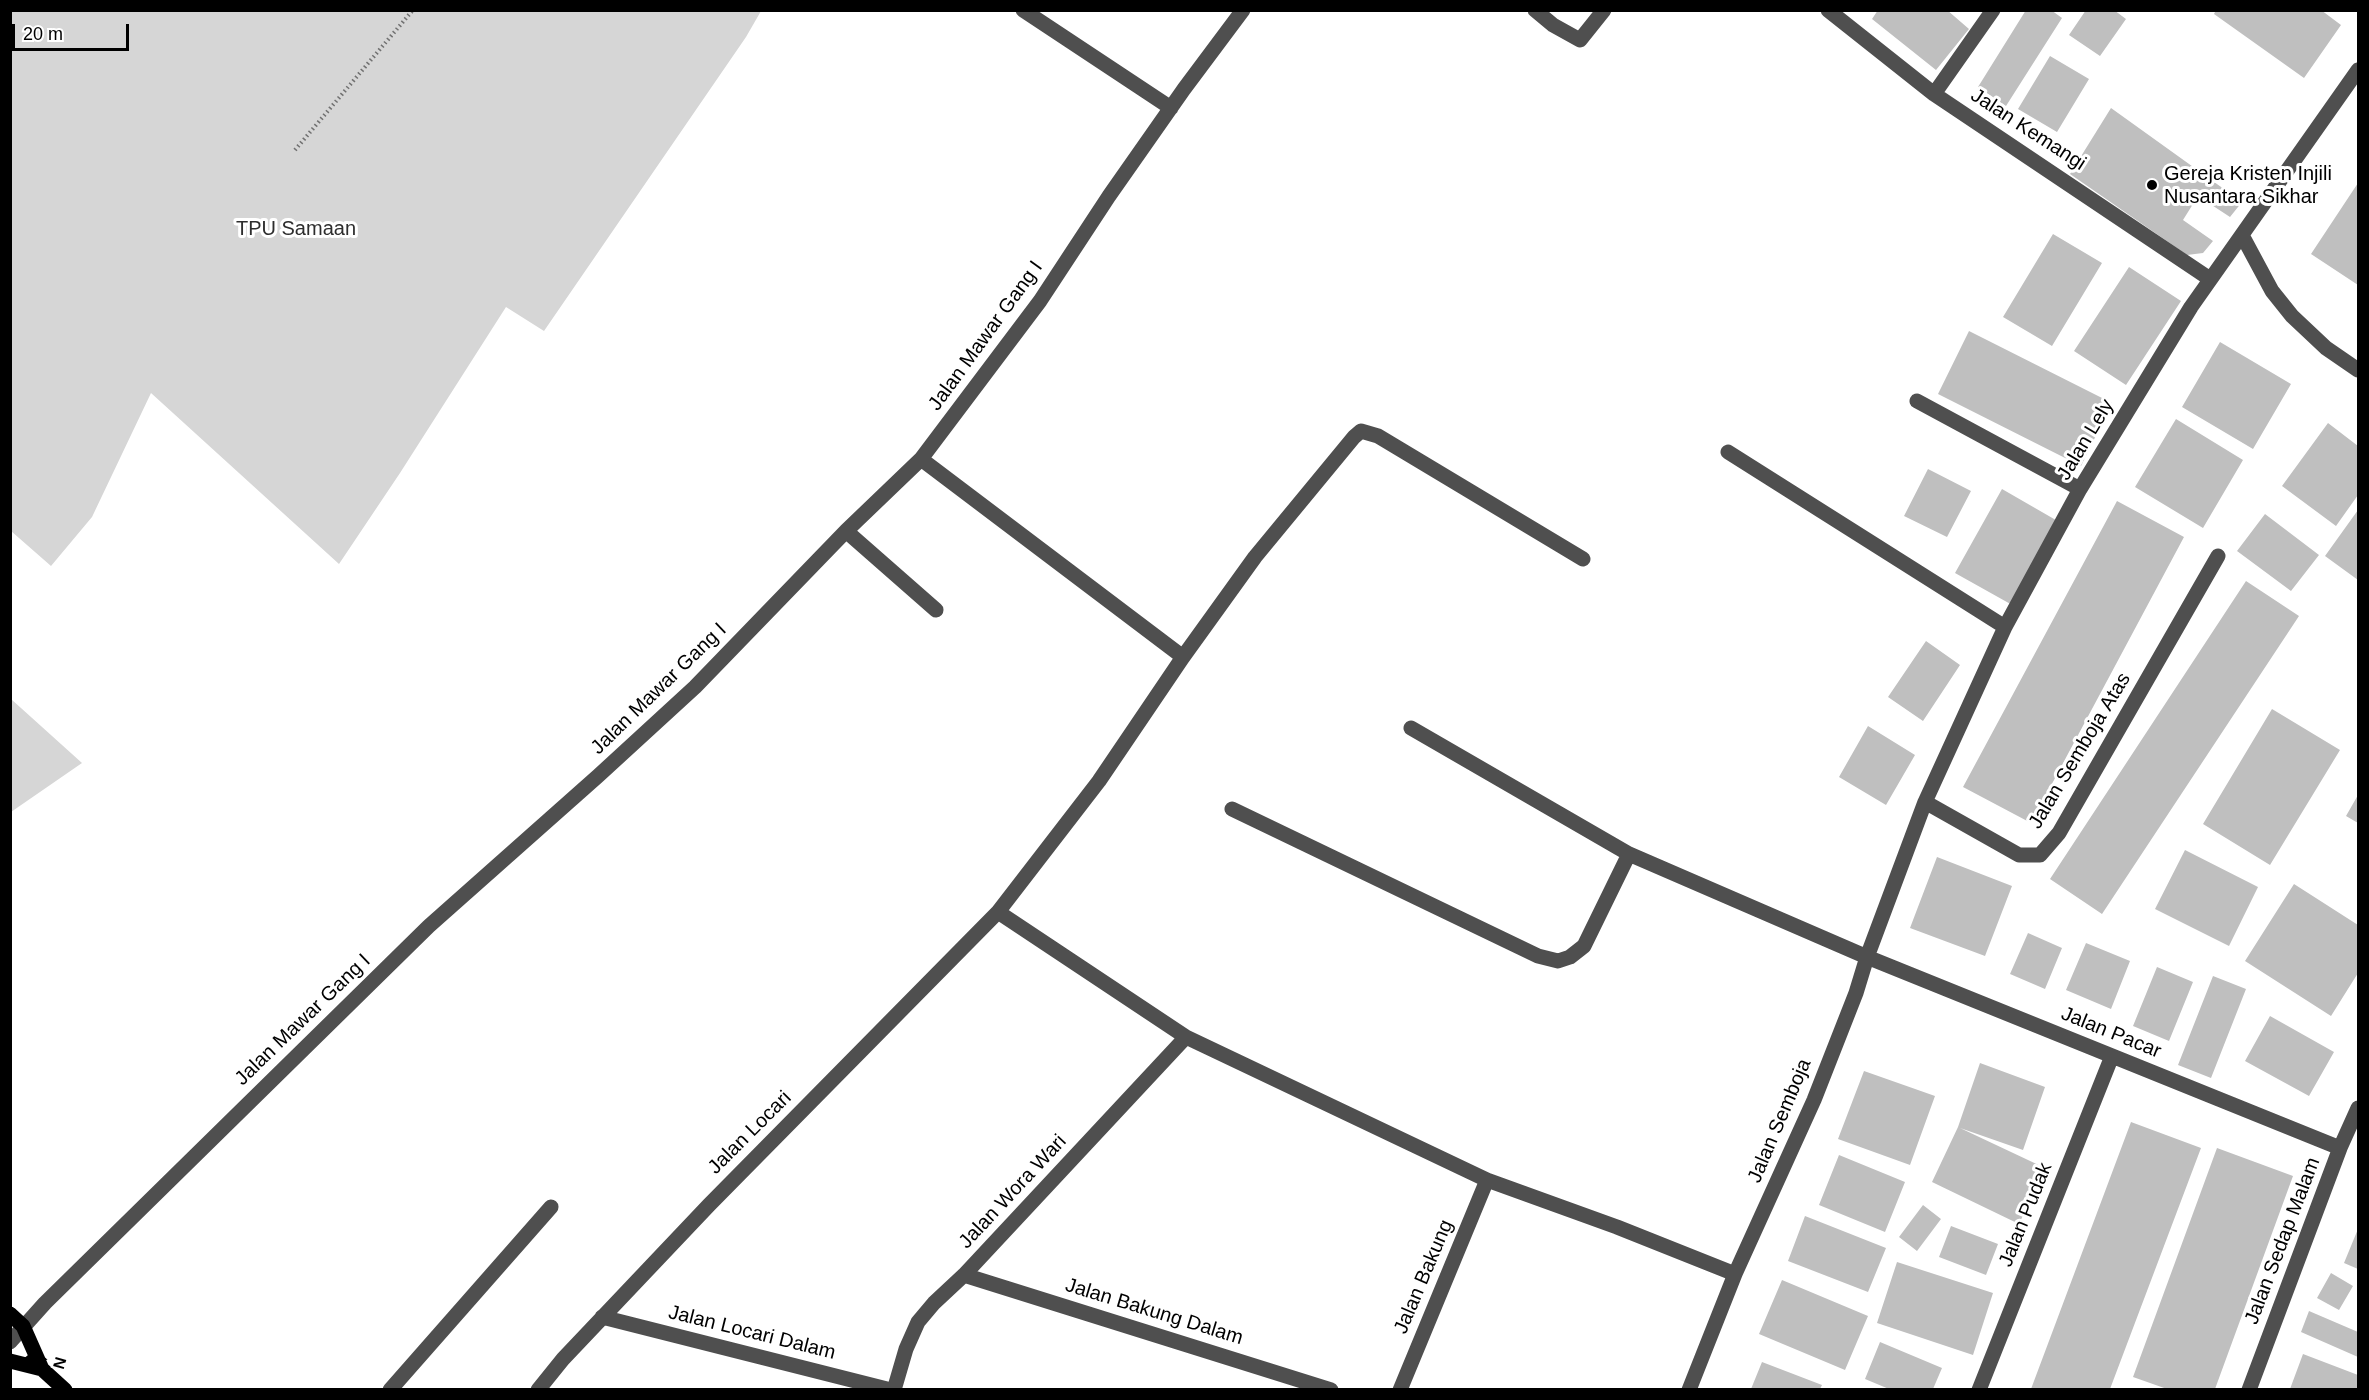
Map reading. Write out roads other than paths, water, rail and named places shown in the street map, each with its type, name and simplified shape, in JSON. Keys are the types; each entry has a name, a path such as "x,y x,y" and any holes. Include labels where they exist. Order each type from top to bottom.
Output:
{"main road":[{"path":"10,1314 24,1326 42,1369 65,1389"},
{"path":"10,1361 42,1369"}],"street":[{"path":"1023,10 1171,108"},
{"name":"Jalan Mawar Gang I","path":"10,1342 429,926 695,687 846,531 921,459 1040,301 1109,196 1243,10"},
{"path":"1535,10 1553,25 1580,40 1604,10"},
{"name":"Jalan Kemangi","path":"1828,10 1934,94 2210,279"},
{"path":"1934,94 1994,10"},
{"name":"Jalan Lely","path":"2005,627 2080,489 2210,279 2243,237 2358,70"},
{"path":"2243,237 2272,291 2292,316 2326,348 2358,370"},
{"path":"1917,401 2080,489"},
{"name":"Jalan Locari","path":"538,1389 709,1205 998,912 1100,781 1183,657 1255,557 1361,431 1378,436 1583,558"},
{"path":"1728,452 2005,627 1925,802"},
{"path":"921,459 1183,657"},
{"path":"846,531 936,610"},
{"name":"Jalan Semboja Atas","path":"1925,802 2019,855 2040,855 2059,833 2218,555"},
{"name":"Jalan Pacar","path":"1412,728 1629,854 1867,957 2340,1148"},
{"name":"Jalan Semboja","path":"1689,1389 1736,1274 1814,1100 1856,993 1867,957 1925,802"},
{"path":"1232,809 1538,956 1558,961 1570,957 1584,946 1629,854"},
{"path":"998,912 1186,1037 1487,1180 1617,1227 1736,1274"},
{"name":"Jalan Wora Wari","path":"892,1389 918,1322 1186,1037"},
{"name":"Jalan Pudak","path":"1979,1389 2112,1056"},
{"name":"Jalan Sedap Malam","path":"2249,1389 2340,1148 2358,1108"},
{"name":"Jalan Bakung","path":"1400,1389 1487,1180"},
{"path":"390,1389 551,1207"},
{"name":"Jalan Bakung Dalam","path":"964,1275 1331,1389"},
{"name":"Jalan Locari Dalam","path":"603,1317 892,1389"}],"place":[{"name":"Gereja Kristen Injili Nusantara Sikhar","path":"2152,185"}],"park label":[{"name":"TPU Samaan","path":"296,229"}]}
